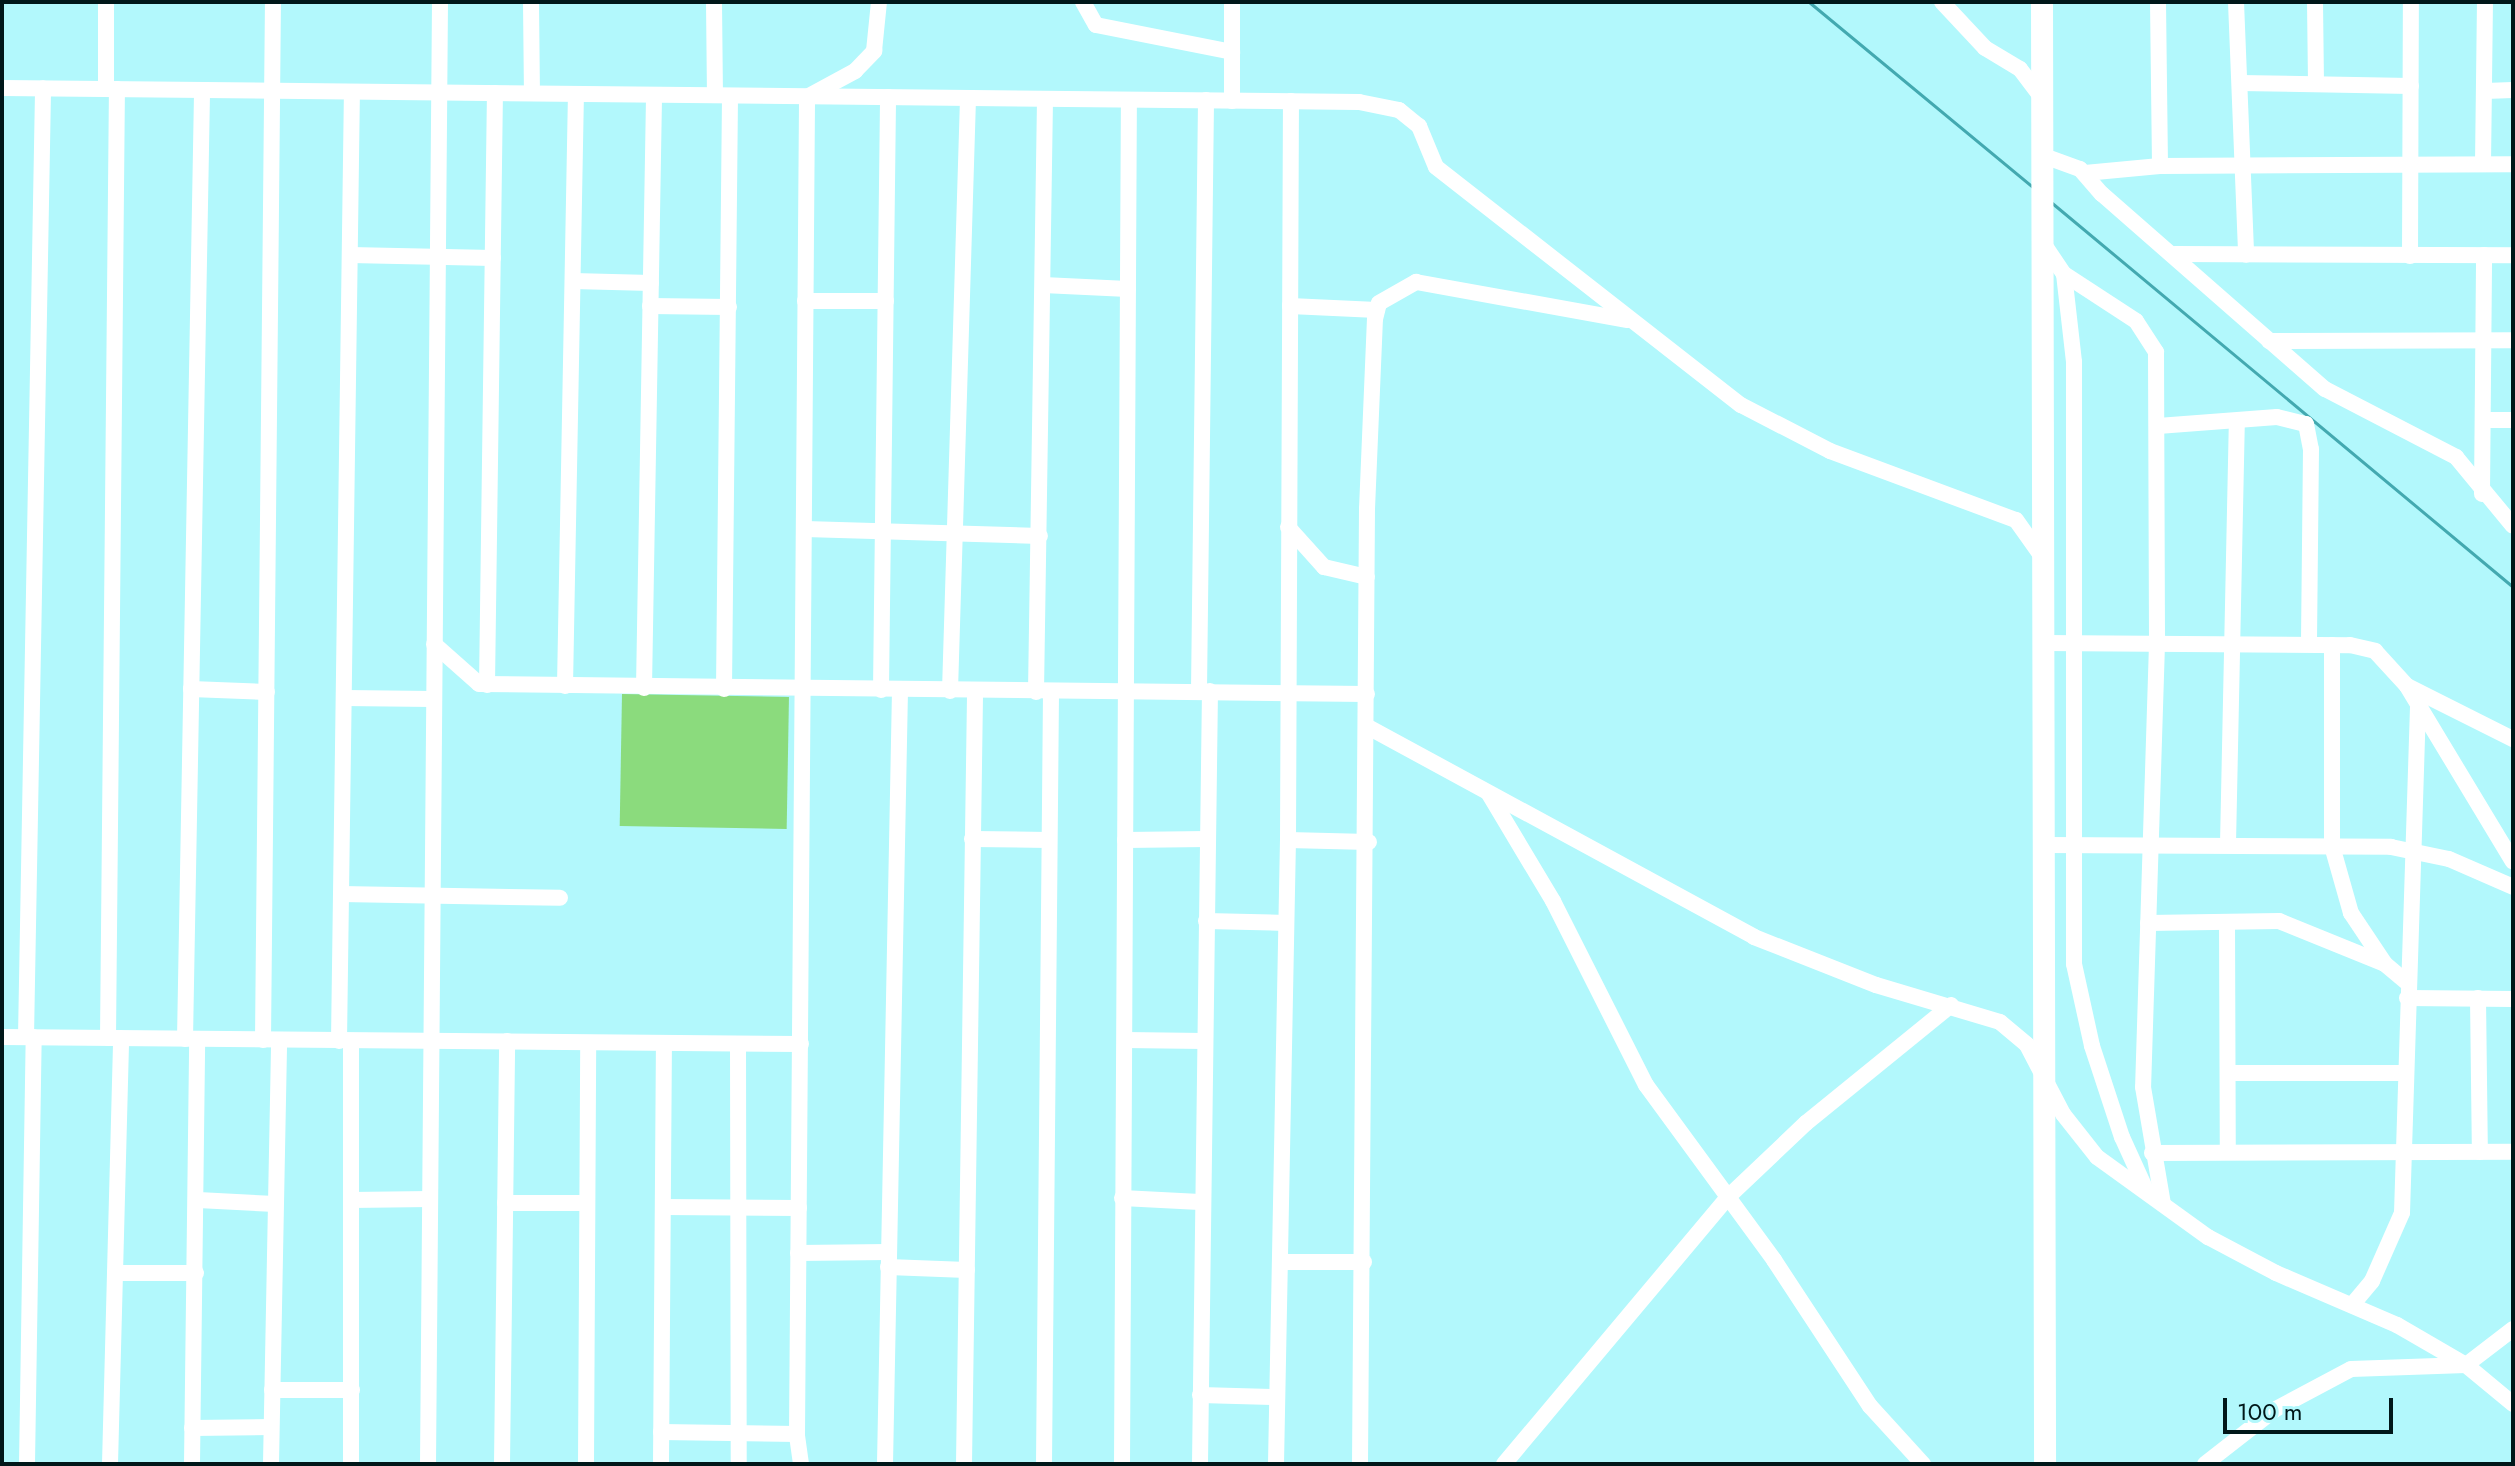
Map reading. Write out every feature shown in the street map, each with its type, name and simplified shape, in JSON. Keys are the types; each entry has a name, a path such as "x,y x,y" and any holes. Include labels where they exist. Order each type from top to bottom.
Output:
{"main road":[{"path":"2042,2 2045,1464"}],"street":[{"path":"106,2 111,89 115,1273 110,1464"},
{"path":"271,1464 275,1204 267,692 273,2"},
{"path":"428,1464 440,2"},
{"path":"531,2 532,93"},
{"path":"714,2 722,96 729,307 724,689"},
{"path":"807,97 855,71 874,51 879,2"},
{"path":"1083,2 1096,25 1232,52"},
{"path":"1232,2 1232,101"},
{"path":"1942,2 1985,48 2020,69 2043,100"},
{"path":"2158,2 2160,166"},
{"path":"2236,2 2246,255"},
{"path":"2315,2 2316,84"},
{"path":"2410,256 2411,2"},
{"path":"2483,164 2485,2"},
{"path":"2240,83 2411,86"},
{"path":"2,88 1359,102 1399,110 1419,126 1436,167 1741,405 1779,428 2016,520 2043,558"},
{"path":"27,1464 43,88"},
{"path":"192,1464 198,1200 191,1039 191,689 202,90"},
{"path":"2485,91 2513,90"},
{"path":"351,1464 351,1200 341,894 352,92"},
{"path":"487,685 495,93"},
{"path":"565,686 576,94"},
{"path":"644,688 654,95"},
{"path":"801,1464 797,1434 805,690 807,97"},
{"path":"881,690 888,97"},
{"path":"950,691 968,98"},
{"path":"1044,1464 1049,840 1040,536 1045,99"},
{"path":"1122,1464 1129,100"},
{"path":"1200,1464 1200,1202 1207,839 1206,100"},
{"path":"1276,1464 1288,840 1291,101"},
{"path":"2044,156 2085,173 2160,166 2513,164"},
{"path":"2085,173 2102,194 2175,254 2269,341 2353,407 2456,457 2482,494 2513,526"},
{"path":"2043,243 2064,274 2136,321 2149,336 2156,352 2157,644 2143,1087 2163,1204"},
{"path":"2175,254 2513,255"},
{"path":"350,255 493,258"},
{"path":"2482,494 2484,255"},
{"path":"2064,274 2074,362 2072,940 2079,990 2122,1137 2147,1193"},
{"path":"573,281 651,283"},
{"path":"1360,1464 1369,842 1367,577 1377,310 1400,287 1416,282 1634,321"},
{"path":"1043,285 1128,289"},
{"path":"805,301 886,301"},
{"path":"650,306 729,307"},
{"path":"1290,306 1377,310"},
{"path":"2269,341 2513,340"},
{"path":"2158,426 2237,424 2290,417 2306,424 2310,435 2309,644"},
{"path":"2484,420 2513,420"},
{"path":"2228,844 2229,644 2237,424"},
{"path":"1288,527 1324,567 1367,577"},
{"path":"805,529 1040,536"},
{"path":"2043,643 2309,644 2375,651 2407,686 2513,862"},
{"path":"434,644 479,684 487,685 1367,694"},
{"path":"2332,645 2332,846 2351,913 2385,964 2407,990 2513,999"},
{"path":"2407,686 2513,739"},
{"path":"191,689 267,692"},
{"path":"885,1464 900,690"},
{"path":"964,1464 975,691"},
{"path":"344,698 433,699"},
{"path":"2352,1305 2393,1242 2402,1213 2418,707"},
{"path":"1368,727 1754,937 1876,985 2000,1022 2027,1045 2044,1080 2080,1138 2147,1193 2235,1252 2352,1305 2466,1365 2513,1404"},
{"path":"1488,792 1553,901 1646,1085 1728,1197 1870,1406 1923,1464"},
{"path":"972,839 1049,840"},
{"path":"1125,840 1207,839"},
{"path":"1288,840 1369,842"},
{"path":"2043,845 2228,844 2414,850 2513,887"},
{"path":"341,894 560,898"},
{"path":"1206,921 1286,923"},
{"path":"2227,922 2228,1152"},
{"path":"2148,923 2299,925 2385,964"},
{"path":"2478,998 2480,1152"},
{"path":"1504,1464 1728,1197 1806,1123 1951,1005"},
{"path":"2,1037 801,1044"},
{"path":"1125,1040 1204,1041"},
{"path":"502,1464 507,1041"},
{"path":"586,1464 588,1044"},
{"path":"661,1464 664,1044"},
{"path":"738,1045 739,1464"},
{"path":"2228,1073 2405,1073"},
{"path":"2152,1153 2513,1152"},
{"path":"1122,1198 1200,1202"},
{"path":"351,1200 430,1199"},
{"path":"198,1200 275,1204"},
{"path":"505,1203 587,1203"},
{"path":"664,1207 799,1208"},
{"path":"798,1253 967,1270"},
{"path":"1281,1262 1364,1262"},
{"path":"115,1273 196,1273"},
{"path":"2205,1464 2274,1410 2351,1369 2466,1365 2513,1329"},
{"path":"272,1390 352,1390"},
{"path":"1200,1395 1275,1397"},
{"path":"192,1428 271,1427"},
{"path":"661,1432 797,1434"}],"green space":[{"path":"622,694 789,697 787,829 620,826"}],"waterway":[{"path":"1809,2 2034,188"},
{"path":"2052,203 2513,587"}]}
